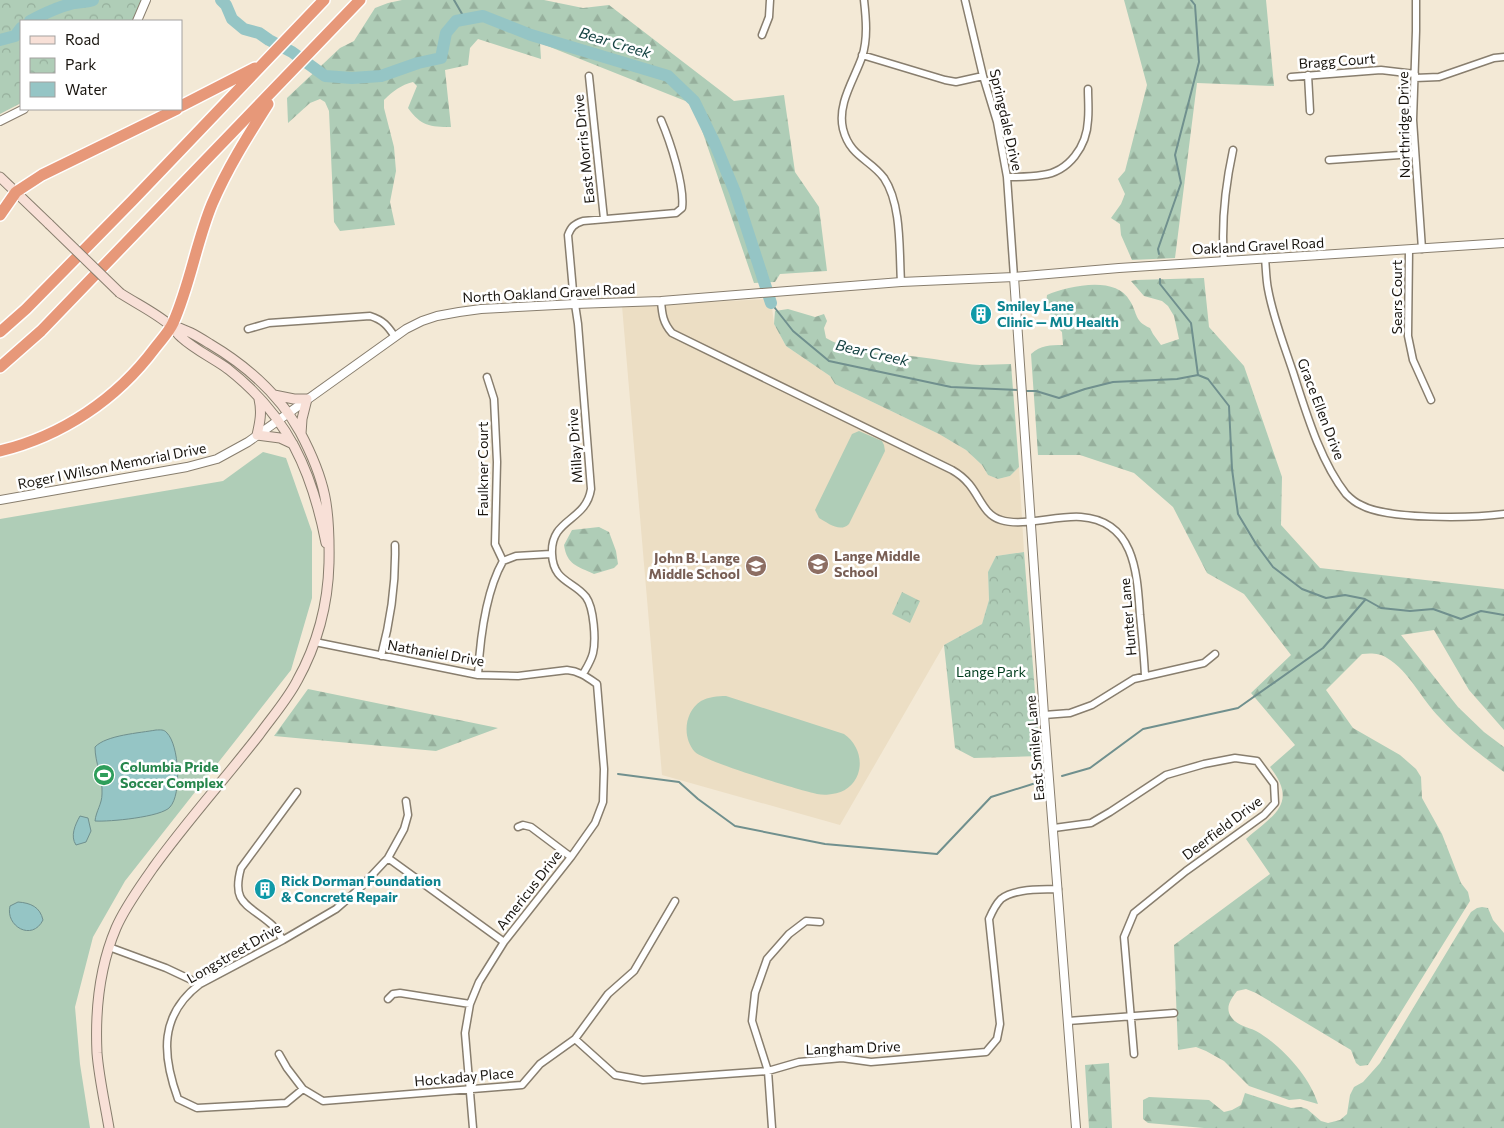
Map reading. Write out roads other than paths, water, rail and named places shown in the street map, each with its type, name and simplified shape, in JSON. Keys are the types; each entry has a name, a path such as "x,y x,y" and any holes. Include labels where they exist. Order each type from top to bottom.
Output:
{"highway":[{"path":"0,332 26,309 133,200 324,0"},
{"path":"0,366 41,331 360,0"},
{"path":"182,105 264,64"},
{"path":"0,451 40,438 86,414 111,396 141,367 172,326 184,296 201,234 212,204 240,148 280,84"},
{"path":"0,215 16,192 42,174 175,110"}],"main road":[{"path":"0,177 120,293 172,326 181,337 228,369 259,398 278,420 294,444 306,471 315,498 329,561"},
{"path":"109,1128 98,1055 97,1008 101,976 117,926 134,896 168,848 230,772 296,683 315,642 327,589 330,543 326,499 313,457 288,412 258,378 228,355 185,329 172,326"},
{"path":"274,395 289,399 307,399 302,419 302,436"},
{"path":"259,398 261,420 257,435 280,438 294,444"}],"street":[{"path":"137,20 146,0"},
{"path":"762,35 768,17 770,0"},
{"path":"864,0 866,35 862,55 845,97 842,114 843,128 848,142 855,153 883,177 891,191 896,205 900,282"},
{"name":"Springdale Drive","path":"965,0 997,122 1007,177 1014,277"},
{"name":"Northridge Drive","path":"1416,0 1413,120 1422,249"},
{"path":"862,55 956,82 984,76"},
{"name":"Bragg Court","path":"1291,77 1381,70 1415,76 1439,77 1494,58 1504,57"},
{"name":"East Morris Drive","path":"589,76 604,219"},
{"path":"1308,76 1310,111"},
{"path":"1007,177 1044,175 1061,168 1075,157 1085,141 1088,89"},
{"path":"0,121 22,110"},
{"path":"604,219 676,213 682,208 683,198 667,133 661,120"},
{"path":"1224,261 1222,241 1223,205 1232,150"},
{"path":"1329,160 1414,154"},
{"name":"Millay Drive","path":"552,554 553,542 557,532 562,525 585,507 591,489 576,304 568,235 575,223 583,220 604,219"},
{"name":"Oakland Gravel Road","path":"1014,277 1265,258 1504,243"},
{"name":"Sears Court","path":"1409,250 1408,336 1413,360 1431,400"},
{"name":"Grace Ellen Drive","path":"1265,258 1268,288 1277,326 1318,442 1346,494 1362,506 1376,511 1398,514 1482,516 1504,514"},
{"name":"North Oakland Gravel Road","path":"278,420 395,337 422,321 459,312 576,304 661,301 900,282 1014,277"},
{"name":"East Smiley Lane","path":"1014,277 1044,715 1076,1128"},
{"name":"Hunter Lane","path":"661,301 663,320 666,327 672,333 952,470 969,484 982,505 994,517 1002,521 1017,522 1079,516 1096,519 1112,527 1124,540 1133,558 1138,578 1145,676"},
{"path":"248,330 269,323 370,316 378,318 388,325 395,337"},
{"name":"Faulkner Court","path":"487,377 494,399 497,462 495,544 503,560"},
{"name":"Roger I Wilson Memorial Drive","path":"0,500 199,465 230,453 278,420"},
{"path":"381,656 391,615 395,584 395,545"},
{"path":"478,675 479,648 485,620 495,576 503,560 516,556 552,554 560,577 582,592 590,605 594,647 591,661 583,674"},
{"name":"Nathaniel Drive","path":"315,642 478,675 518,676 567,670 583,674"},
{"path":"1044,715 1070,713 1092,705 1134,679 1204,663 1215,654"},
{"name":"Americus Drive","path":"472,1128 466,1032 470,1004 479,982 504,942 571,857 595,823 603,802 604,769 597,684 583,674"},
{"name":"Deerfield Drive","path":"1054,828 1090,823 1166,775 1204,764 1235,758 1257,761 1274,784 1275,803 1264,815 1186,871 1134,913 1124,937 1134,1054"},
{"path":"283,940 273,926 243,903 239,894 238,875 240,868 297,792"},
{"name":"Longstreet Drive","path":"302,1089 286,1103 197,1108 178,1099 170,1076 167,1049 168,1028 176,1009 189,993 200,984 283,940 336,909 359,890 388,858 404,829 408,815 406,802"},
{"path":"518,827 531,827 571,857"},
{"path":"388,858 504,942"},
{"name":"Langham Drive","path":"575,1039 615,1075 643,1080 768,1071 799,1062 842,1058 871,1062 986,1052 998,1039 1000,1024 989,919 994,906 1002,898 1020,892 1058,889"},
{"name":"Hockaday Place","path":"278,1054 302,1089 322,1101 522,1085 540,1064 575,1039 608,994 634,971 675,901"},
{"path":"772,1128 768,1071 752,1021 755,993 767,958 789,934 806,921 820,922"},
{"path":"109,947 166,968 200,984"},
{"path":"388,999 393,994 400,992 470,1004"},
{"path":"1068,1021 1174,1012"}],"water":[{"path":"163,730 167,733 171,739 176,758 178,770 176,792 170,807 157,814 123,820 95,821 102,794 95,747 115,737"},
{"path":"80,816 88,818 91,831 86,842 76,845 73,834"},
{"path":"18,902 27,903 40,912 43,920 38,927 26,931 15,925 10,913 10,906"}],"waterway":[{"name":"Bear Creek","path":"32,20 45,13 74,3 93,0"},
{"name":"Bear Creek","path":"221,0 226,5 232,19 244,29 259,33 292,52 325,76 352,78 381,76 418,63 441,58 446,33 456,21 483,16 531,35 668,76 694,101 715,144 735,192 771,303"},
{"path":"454,0 465,19"},
{"path":"1159,254 1158,249 1181,183 1175,155 1199,62 1195,5 1191,0"},
{"name":"Bear Creek","path":"0,40 15,36 20,29"},
{"path":"1160,279 1160,284 1191,323 1198,375"},
{"name":"Bear Creek","path":"771,303 793,331 829,361 951,387 1019,390"},
{"name":"Bear Creek","path":"1024,391 1036,391 1059,398 1113,382 1177,379 1198,375 1208,379 1229,406 1232,469 1238,514 1256,544 1273,567 1302,589 1326,598 1345,595 1365,599 1381,608 1410,611 1433,609 1461,619 1481,611 1504,615"},
{"path":"1062,776 1090,768 1143,729 1238,708 1323,648 1365,600"},
{"path":"618,774 679,782 698,799 735,826 825,844 937,854 991,797 1039,782"}],"place":[{"name":"Smiley Lane Clinic — MU Health","path":"981,314"},
{"name":"Lange Middle School","path":"818,564"},
{"name":"John B. Lange Middle School","path":"756,566"},
{"name":"Columbia Pride Soccer Complex","path":"104,775"},
{"name":"Rick Dorman Foundation & Concrete Repair","path":"265,889"}],"park label":[{"name":"Lange Park","path":"991,672"}]}
